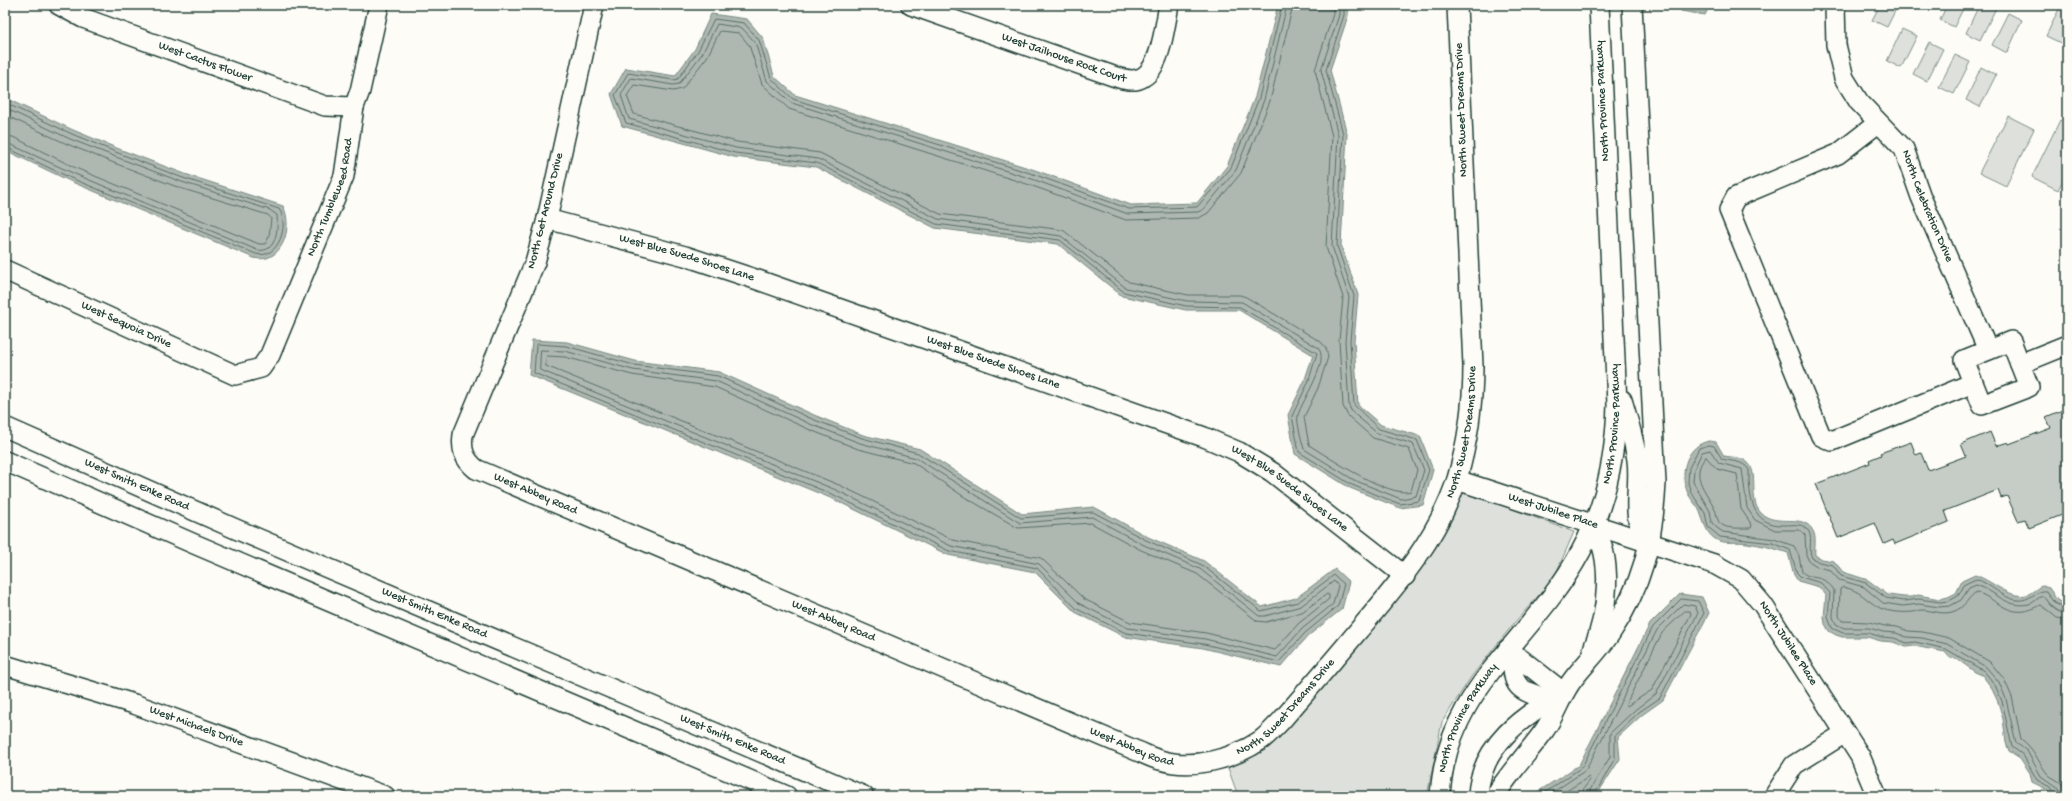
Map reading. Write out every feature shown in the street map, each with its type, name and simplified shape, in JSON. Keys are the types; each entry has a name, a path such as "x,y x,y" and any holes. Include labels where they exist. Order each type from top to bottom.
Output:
{"street":[{"name":"West Cactus Flower","path":"59,5 83,18 325,106 354,107"},
{"name":"North Tumbleweed Road","path":"248,372 262,368 270,355 344,176 354,107 360,91 379,5"},
{"name":"North Get Around Drive","path":"463,455 463,435 535,262 547,219 594,5"},
{"name":"West Jailhouse Rock Court","path":"911,5 1113,76 1130,80 1144,77 1153,67 1159,54 1169,5"},
{"name":"North Sweet Dreams Drive","path":"1213,761 1240,752 1262,740 1281,721 1405,576 1427,542 1445,509 1456,480 1466,442 1473,402 1473,366 1457,5"},
{"name":"North Province Parkway","path":"1440,796 1446,758 1455,730 1480,684 1511,651 1568,572 1593,526 1605,497 1612,466 1616,435 1616,377 1599,5"},
{"path":"1478,796 1481,772 1491,751 1516,725 1558,696 1588,663 1610,634 1626,607 1641,575 1650,545 1656,483 1632,5"},
{"name":"North Celebration Drive","path":"1836,5 1836,45 1844,78 1859,102 1904,149 1921,197 1988,350"},
{"path":"1878,123 1838,154 1736,197 1729,210 1820,436 1832,441 1973,384"},
{"name":"West Blue Suede Shoes Lane","path":"547,219 685,256 758,280 1204,437 1239,452 1272,472 1405,576"},
{"name":"West Sequoia Drive","path":"5,270 235,375 248,372"},
{"path":"2011,341 2020,364 2029,387 1982,405 1964,360 2011,341"},
{"path":"2020,364 2067,345"},
{"path":"1616,377 1632,433 1637,460 1639,486 1636,518 1642,536 1650,545"},
{"name":"West Smith Enke Road","path":"5,428 252,536 864,796"},
{"name":"West Abbey Road","path":"463,455 476,469 1137,751 1162,760 1187,763 1213,761"},
{"path":"5,461 192,543 787,796"},
{"name":"West Jubilee Place","path":"1456,480 1650,545"},
{"path":"1588,663 1598,638 1606,594 1604,550 1600,536 1593,526"},
{"name":"North Jubilee Place","path":"1650,545 1714,564 1741,579 1763,605 1860,756 1877,796"},
{"path":"1511,651 1558,696"},
{"name":"West Michaels Drive","path":"5,666 134,704 385,796"},
{"path":"1495,796 1503,782 1544,730 1558,696"},
{"path":"1774,796 1794,765 1845,733"}],"shaded area":[{"path":"1880,5 1898,5 1887,27 1872,20"},
{"path":"1947,5 1965,5 1954,27 1940,20"},
{"path":"1979,5 1991,5 1996,8 1980,40 1966,33"},
{"path":"2061,5 2067,5 2067,46 2046,36"},
{"path":"2008,13 2022,20 2007,53 1992,45"},
{"path":"1902,29 1917,36 1901,68 1887,61"},
{"path":"1929,42 1943,49 1927,81 1913,74"},
{"path":"1955,55 1970,62 1954,94 1939,87"},
{"path":"1981,67 1996,75 1980,107 1966,100"},
{"path":"2008,116 2034,129 2006,186 1979,173"},
{"path":"2060,120 2067,124 2067,172 2058,190 2032,177"},
{"path":"1461,490 1574,532 1554,578 1515,622 1471,677 1442,722 1427,796 1238,796 1228,768 1282,735 1356,648 1434,550"}],"water":[{"path":"1278,5 1348,5 1348,16 1330,70 1347,134 1341,245 1358,295 1354,341 1358,405 1381,425 1420,436 1433,470 1423,505 1400,508 1350,488 1295,454 1288,415 1304,382 1313,355 1239,310 1186,310 1122,296 1058,244 935,228 816,167 734,157 622,126 611,94 626,68 675,76 695,49 711,14 747,19 763,38 774,76 795,95 1035,170 1131,205 1197,203 1227,166 1255,97"},
{"path":"1677,5 1710,5 1705,15 1681,11"},
{"path":"5,98 73,130 119,149 185,174 283,206 287,224 283,242 272,256 264,259 254,258 72,182 5,150"},
{"path":"532,340 567,342 635,361 719,372 814,415 863,435 920,449 1022,514 1094,507 1148,537 1204,561 1262,607 1296,598 1335,569 1349,582 1342,609 1308,636 1281,667 1203,648 1125,637 1075,612 1035,572 948,555 833,499 529,375"},
{"path":"1710,441 1716,442 1724,456 1740,458 1748,463 1752,469 1757,507 1761,513 1774,519 1803,522 1809,525 1815,537 1815,555 1821,559 1834,561 1843,572 1868,580 1888,595 1912,597 1918,595 1940,599 1956,593 1962,581 1975,575 2007,592 2014,594 2026,595 2042,586 2049,588 2057,600 2067,606 2067,796 2053,796 2048,790 2032,782 2030,773 2020,758 2009,751 1998,702 1991,687 1982,675 1975,672 1957,659 1950,658 1945,652 1914,646 1906,647 1893,642 1881,641 1867,637 1842,637 1836,635 1829,631 1825,624 1824,617 1826,595 1819,587 1798,581 1794,575 1788,553 1773,548 1744,542 1722,542 1715,539 1707,530 1698,509 1688,494 1684,476 1687,460 1691,453 1702,443"},
{"path":"1680,594 1702,597 1709,613 1663,700 1642,715 1618,737 1620,759 1596,796 1535,796 1539,791 1579,765 1650,624"}],"building":[{"path":"2067,408 2067,513 2029,528 2025,519 2018,521 2007,496 2001,498 1998,490 1945,511 1949,522 1895,544 1893,540 1884,544 1875,523 1838,538 1816,484 1870,463 1869,460 1881,455 1880,453 1911,442 1916,455 1921,453 1928,470 1966,456 1961,444 1990,432 1996,446 2008,442 2009,444 2051,428 2046,417"}]}
